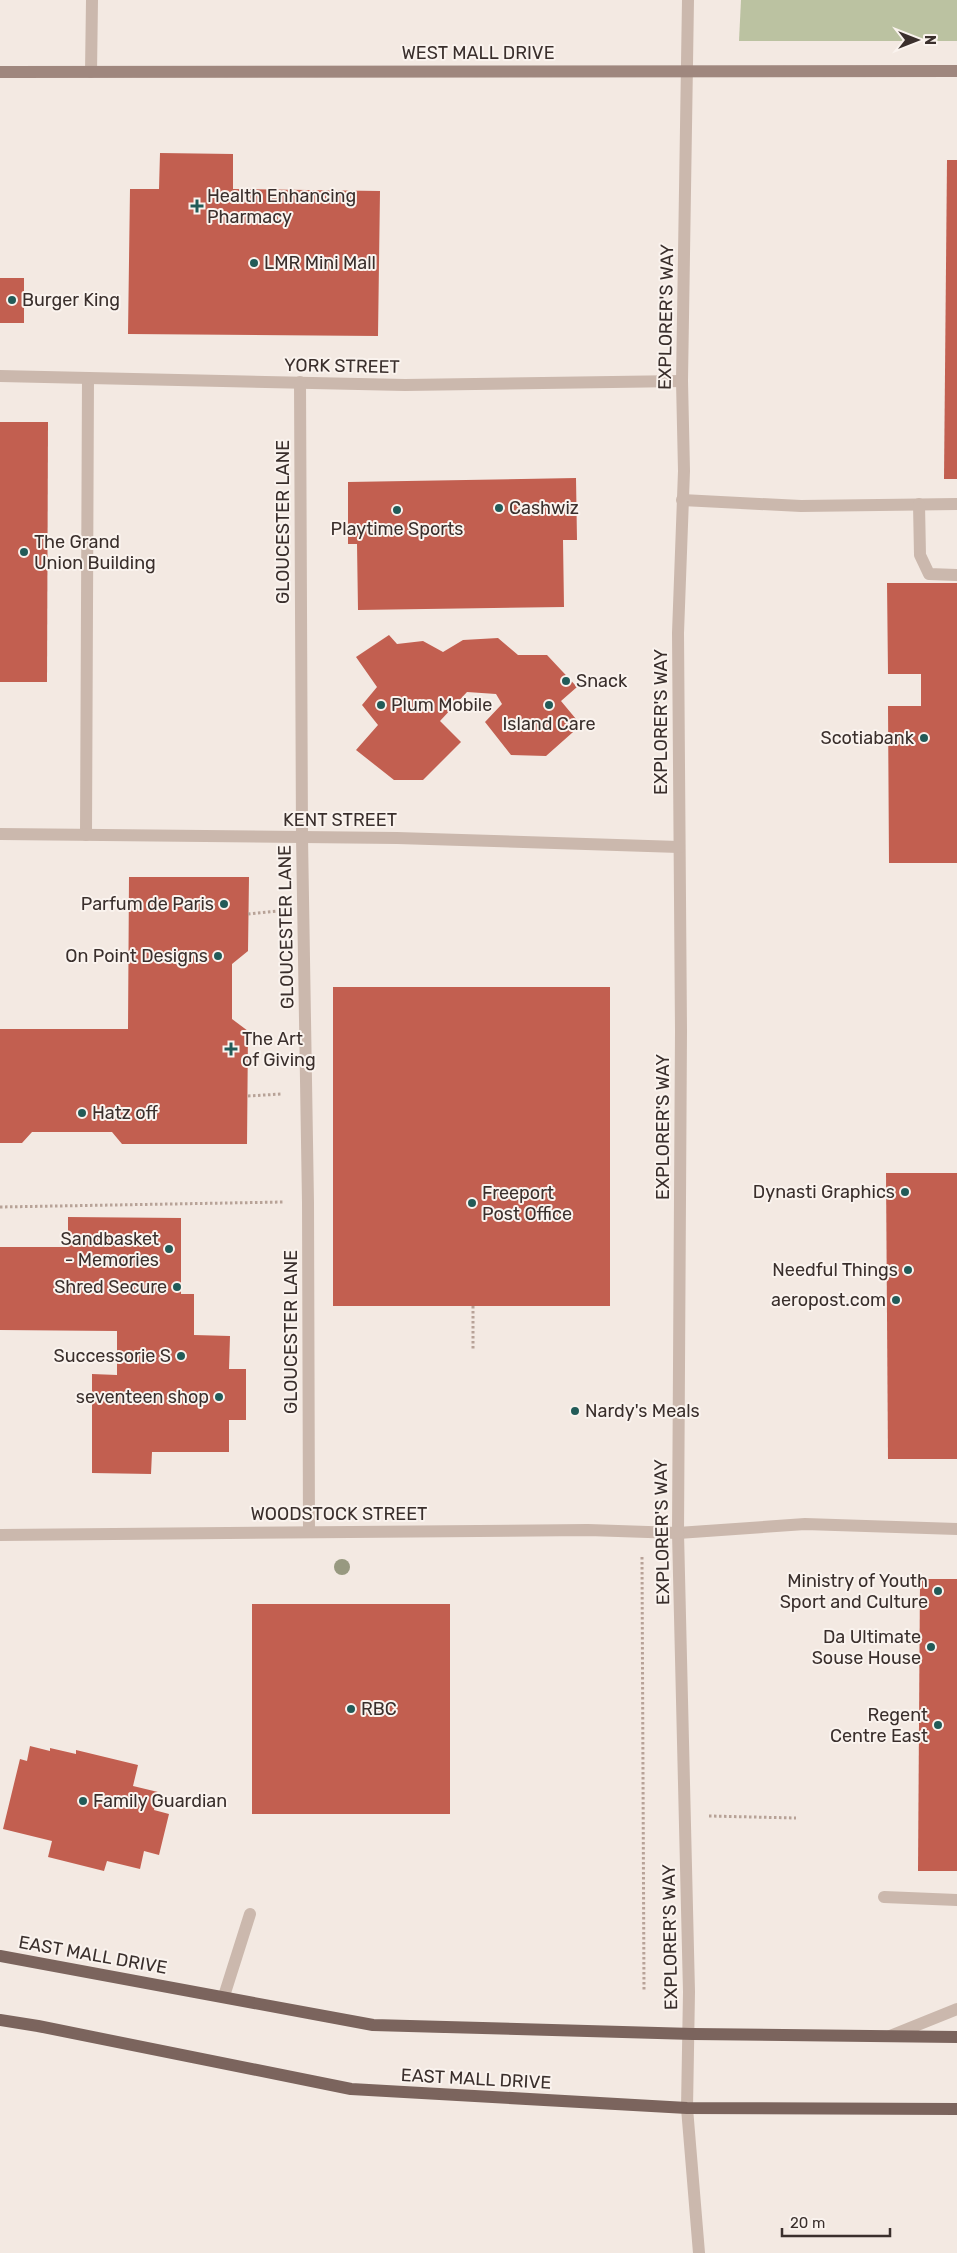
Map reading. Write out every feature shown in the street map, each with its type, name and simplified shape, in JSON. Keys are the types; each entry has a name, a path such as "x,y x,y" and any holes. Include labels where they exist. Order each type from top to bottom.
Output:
{"main road":[{"name":"EAST MALL DRIVE","path":"0,1956 373,2025 688,2033 957,2037"},
{"name":"EAST MALL DRIVE","path":"0,2020 351,2089 687,2108 957,2109"}],"street":[{"path":"90,72 92,0"},
{"name":"EXPLORER'S WAY","path":"688,0 682,381 684,471 678,633 681,1062 678,1533 685,1816 688,2033 687,2108 698,2253"},
{"name":"WEST MALL DRIVE","path":"0,72 957,71"},
{"name":"YORK STREET","path":"0,376 405,385 682,381"},
{"path":"86,835 88,378"},
{"name":"GLOUCESTER LANE","path":"300,382 302,837 308,1202 309,1532"},
{"path":"682,500 802,506 957,504"},
{"path":"919,504 920,555 929,574 957,575"},
{"name":"KENT STREET","path":"0,834 397,838 679,847"},
{"name":"WOODSTOCK STREET","path":"0,1534 588,1530 678,1533 805,1524 957,1529"},
{"path":"884,1897 957,1900"},
{"path":"224,1996 250,1914"},
{"path":"890,2036 957,2009"}],"path":[{"path":"248,1096 306,1092"},
{"path":"0,1207 308,1202"},
{"path":"473,1306 473,1350"},
{"path":"642,1532 644,1991"},
{"path":"685,1816 796,1818"}],"green space":[{"path":"741,0 957,0 957,41 739,41"}],"building":[{"name":"LMR Mini Mall","path":"160,153 233,154 233,189 380,191 378,336 128,334 130,189 159,189"},
{"path":"947,160 957,160 957,479 944,479"},
{"name":"Burger King","path":"0,278 24,278 24,323 0,323"},
{"name":"The Grand Union Building","path":"0,422 48,422 47,682 0,682"},
{"path":"576,478 577,540 563,540 564,607 358,610 357,544 348,544 348,482"},
{"path":"887,583 957,583 957,863 889,863 888,706 921,706 921,674 888,674"},
{"path":"389,635 397,644 423,641 443,652 463,640 498,638 518,655 547,655 577,687 561,701 581,725 546,756 511,755 485,722 502,704 496,694 467,692 440,721 461,742 423,780 394,780 356,750 378,725 362,705 377,687 356,657"},
{"path":"129,877 249,877 248,951 232,964 232,1019 248,1031 247,1144 122,1144 112,1132 32,1132 22,1143 0,1143 0,1029 128,1029"},
{"name":"Freeport Post Office","path":"333,987 610,987 610,1306 333,1306"},
{"path":"886,1173 957,1173 957,1459 888,1459"},
{"path":"68,1217 181,1218 181,1294 194,1294 194,1335 230,1336 229,1369 246,1369 246,1420 229,1420 229,1452 152,1452 151,1474 92,1473 92,1374 117,1375 117,1331 0,1330 0,1247 68,1247"},
{"name":"Regent Centre East","path":"920,1579 957,1579 957,1871 918,1871"},
{"name":"RBC","path":"252,1604 450,1604 450,1814 252,1814"},
{"name":"Family Guardian","path":"30,1746 76,1754 76,1750 138,1765 133,1786 158,1792 154,1810 169,1814 159,1855 144,1851 140,1869 107,1861 104,1871 48,1857 52,1841 3,1829 20,1759 27,1761"}],"place":[{"name":"Health Enhancing Pharmacy","path":"197,206"},
{"name":"LMR Mini Mall","path":"254,263"},
{"name":"Burger King","path":"12,300"},
{"name":"Cashwiz","path":"499,508"},
{"name":"Playtime Sports","path":"397,510"},
{"name":"The Grand Union Building","path":"24,552"},
{"name":"Snack","path":"566,681"},
{"name":"Plum Mobile","path":"381,705"},
{"name":"Island Care","path":"549,705"},
{"name":"Scotiabank","path":"924,738"},
{"name":"Parfum de Paris","path":"224,904"},
{"name":"On Point Designs","path":"218,956"},
{"name":"The Art of Giving","path":"231,1049"},
{"name":"Hatz off","path":"82,1113"},
{"name":"Dynasti Graphics","path":"905,1192"},
{"name":"Freeport Post Office","path":"472,1203"},
{"name":"Sandbasket - Memories","path":"169,1249"},
{"name":"Needful Things","path":"908,1270"},
{"name":"Shred Secure","path":"177,1287"},
{"name":"aeropost.com","path":"896,1300"},
{"name":"Successorie S","path":"181,1356"},
{"name":"seventeen shop","path":"219,1397"},
{"name":"Nardy's Meals","path":"575,1411"},
{"name":"Ministry of Youth Sport and Culture","path":"938,1591"},
{"name":"Da Ultimate Souse House","path":"931,1647"},
{"name":"RBC","path":"351,1709"},
{"name":"Regent Centre East","path":"938,1725"},
{"name":"Family Guardian","path":"83,1801"}]}
